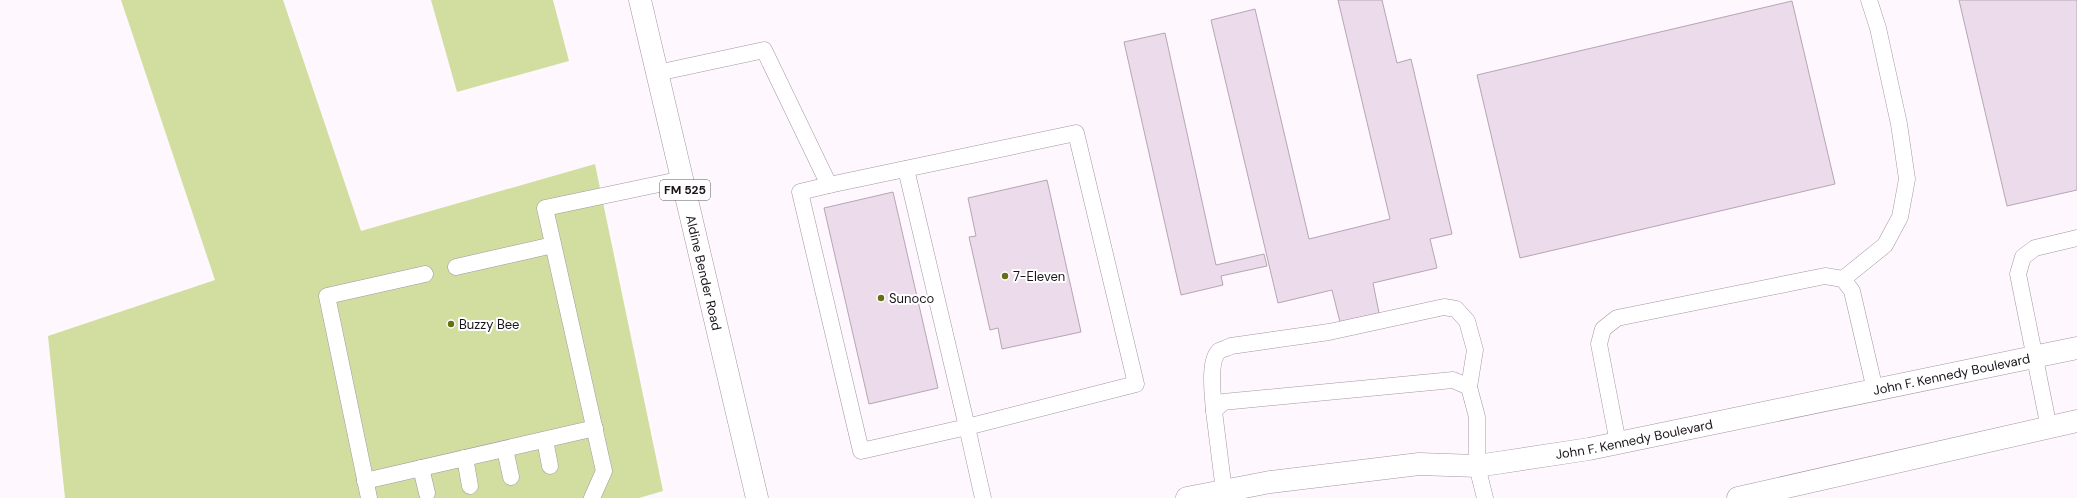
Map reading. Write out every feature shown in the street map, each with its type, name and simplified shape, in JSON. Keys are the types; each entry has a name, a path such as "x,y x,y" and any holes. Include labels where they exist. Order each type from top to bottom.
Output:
{"main road":[{"name":"Aldine Bender Road","path":"640,0 757,498"},
{"name":"John F. Kennedy Boulevard","path":"1187,498 1270,482 1419,464 1477,466 1618,443 2077,348"},
{"path":"1738,498 2077,421"}],"lane":[{"path":"1843,279 1885,245 1900,217 1907,179 1899,124 1878,28 1869,0"},
{"path":"658,73 764,50 828,185"},
{"path":"1076,133 1136,384 967,427 861,451 800,192 906,169 1076,133"},
{"path":"906,169 983,498"},
{"path":"592,498 604,471 545,208 682,179"},
{"path":"2050,428 2034,357 2018,274 2023,256 2035,248 2077,238"},
{"path":"456,267 553,245"},
{"path":"369,498 327,296 425,274"},
{"path":"1618,443 1599,344 1603,329 1617,318 1824,276 1843,279 1852,291 1875,390"},
{"path":"1224,491 1212,384 1214,361 1219,351 1231,346 1329,332 1444,306 1456,309 1466,321 1475,350 1469,386 1477,417 1477,466 1485,498"},
{"path":"1214,411 1223,402 1454,380 1469,386"},
{"path":"365,481 595,428"},
{"path":"545,440 550,466"},
{"path":"505,449 511,477"},
{"path":"465,458 470,486"},
{"path":"421,468 427,494"}],"green space":[{"path":"121,0 283,0 361,231 595,164 663,491 639,498 65,498 48,336 215,280"},
{"path":"431,0 553,0 569,61 457,92"}],"building":[{"path":"1338,0 1382,0 1397,63 1411,59 1452,234 1430,239 1437,268 1373,283 1379,313 1340,322 1332,290 1278,303 1211,20 1255,9 1309,239 1390,219"},
{"path":"1959,0 2077,0 2077,190 2007,206"},
{"path":"1792,1 1835,184 1520,258 1477,75"},
{"path":"1165,33 1216,265 1264,254 1267,266 1221,276 1223,285 1181,295 1124,42"},
{"path":"1047,180 1081,332 1002,349 998,328 990,330 969,237 976,236 968,198"},
{"name":"Sunoco","path":"893,192 938,388 869,404 824,208"}],"place":[{"name":"7-Eleven","path":"1005,276"},
{"name":"Sunoco","path":"881,298"},
{"name":"Buzzy Bee","path":"451,324"}]}
